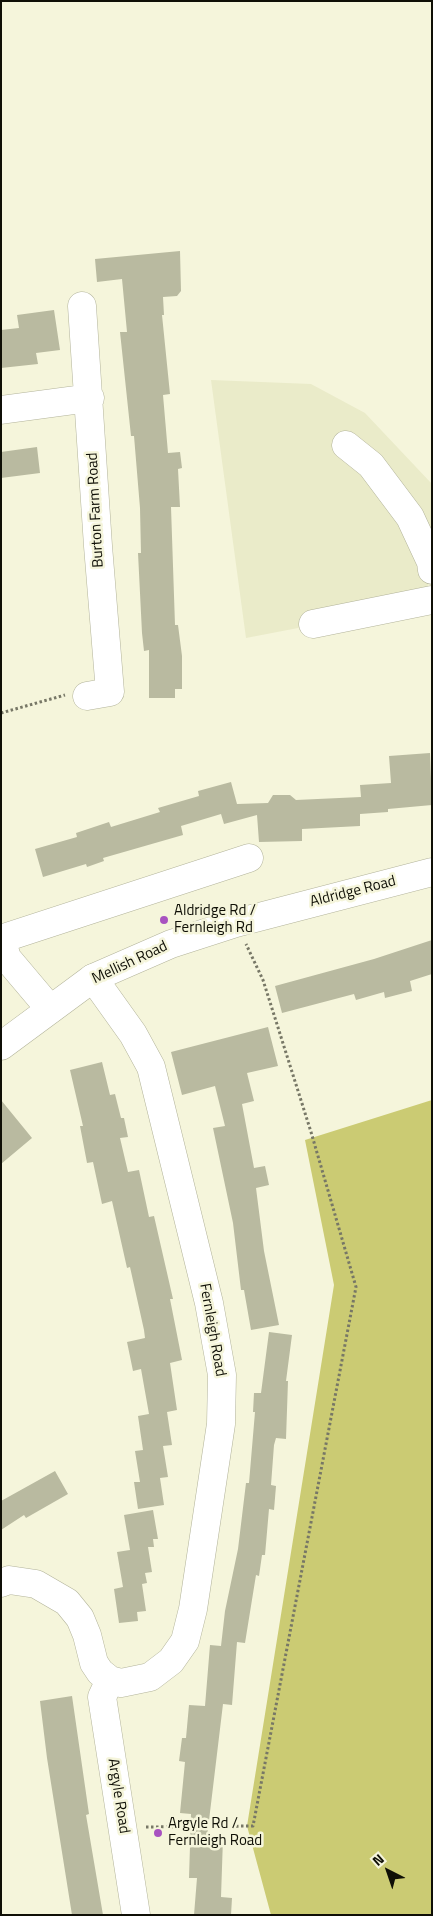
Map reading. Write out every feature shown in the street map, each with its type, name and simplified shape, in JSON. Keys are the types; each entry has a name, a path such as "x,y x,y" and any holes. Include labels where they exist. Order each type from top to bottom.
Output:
{"street":[{"name":"Burton Farm Road","path":"84,306 98,546 110,692 87,696"},
{"path":"1,410 90,398"},
{"path":"346,445 371,466 410,517 431,562 432,570"},
{"path":"313,624 432,600"},
{"path":"50,1009 3,949 249,858"},
{"name":"Aldridge Road","path":"274,912 432,872"},
{"name":"Mellish Road","path":"1,1046 93,978 171,944 274,912"},
{"name":"Fernleigh Road","path":"93,978 133,1034 151,1067 209,1303 222,1375 221,1424 193,1609 184,1641 172,1661 150,1677 122,1683 110,1680"},
{"path":"1,1583 9,1580 36,1584 67,1602 80,1618 87,1635 94,1663 100,1672 110,1680"},
{"name":"Argyle Road","path":"110,1680 102,1697 136,1915"}],"path":[{"path":"1,713 76,692 87,696"},
{"path":"123,1826 253,1826 356,1287 311,1132 263,980 236,923"}],"shaded area":[{"path":"211,380 311,384 365,413 432,484 432,560 428,564 428,603 246,638"},
{"path":"432,1100 432,1915 271,1915 247,1826 334,1285 305,1140"}],"building":[{"path":"180,251 181,291 177,296 163,297 164,315 162,315 170,394 163,395 168,453 180,452 182,468 178,469 180,507 171,507 175,625 178,625 182,656 182,689 175,689 175,698 149,698 149,650 144,651 138,553 141,553 140,508 134,436 131,436 120,332 127,332 122,279 97,282 95,259"},
{"path":"54,310 60,350 36,353 38,364 1,368 1,330 19,328 17,315"},
{"path":"37,447 40,473 1,478 1,452"},
{"path":"430,753 432,805 360,814 360,826 302,829 302,841 259,842 257,815 224,824 221,814 181,826 183,835 103,858 104,861 87,867 86,864 43,877 35,849 77,837 76,833 109,822 111,827 160,812 158,808 199,796 198,791 231,782 237,804 268,803 273,795 290,795 296,800 361,797 360,785 391,783 389,756"},
{"path":"432,940 432,974 410,981 412,991 385,998 384,992 356,1000 354,994 282,1013 275,986 374,959"},
{"path":"268,1027 278,1066 247,1073 254,1101 242,1104 254,1168 265,1166 269,1185 256,1188 264,1251 279,1325 251,1330 244,1290 241,1290 233,1223 213,1128 225,1126 215,1086 182,1095 171,1052"},
{"path":"102,1062 110,1095 115,1094 121,1118 124,1118 128,1137 120,1138 128,1172 139,1170 149,1217 154,1216 173,1299 170,1299 182,1360 170,1363 177,1410 167,1412 172,1445 163,1446 168,1477 160,1478 164,1505 138,1509 134,1482 140,1482 135,1451 143,1450 138,1416 149,1414 141,1369 133,1371 127,1342 145,1338 144,1330 130,1267 127,1268 112,1201 102,1204 93,1162 87,1163 80,1126 83,1126 70,1070"},
{"path":"1,1100 32,1138 1,1164"},
{"path":"269,1332 292,1335 286,1381 288,1381 286,1439 276,1438 274,1445 271,1485 276,1486 274,1510 269,1509 265,1555 262,1555 259,1576 256,1575 245,1643 237,1642 232,1705 223,1704 207,1837 223,1838 221,1897 232,1898 231,1915 194,1915 197,1878 189,1878 191,1814 180,1813 185,1762 179,1761 182,1738 186,1738 189,1705 205,1706 210,1645 221,1646 225,1611 238,1549 246,1483 249,1483 255,1412 253,1412 254,1393 261,1393"},
{"path":"55,1471 68,1494 26,1518 24,1515 1,1530 1,1501"},
{"path":"153,1510 158,1539 153,1539 154,1547 148,1547 152,1572 145,1573 147,1583 142,1584 146,1611 137,1612 138,1621 119,1623 114,1589 123,1587 117,1552 130,1550 124,1515"},
{"path":"72,1696 89,1814 86,1815 103,1915 72,1915 47,1758 40,1701"}],"place":[{"name":"Aldridge Rd / Fernleigh Rd","path":"164,920"},
{"name":"Argyle Rd / Fernleigh Road","path":"158,1833"}]}
